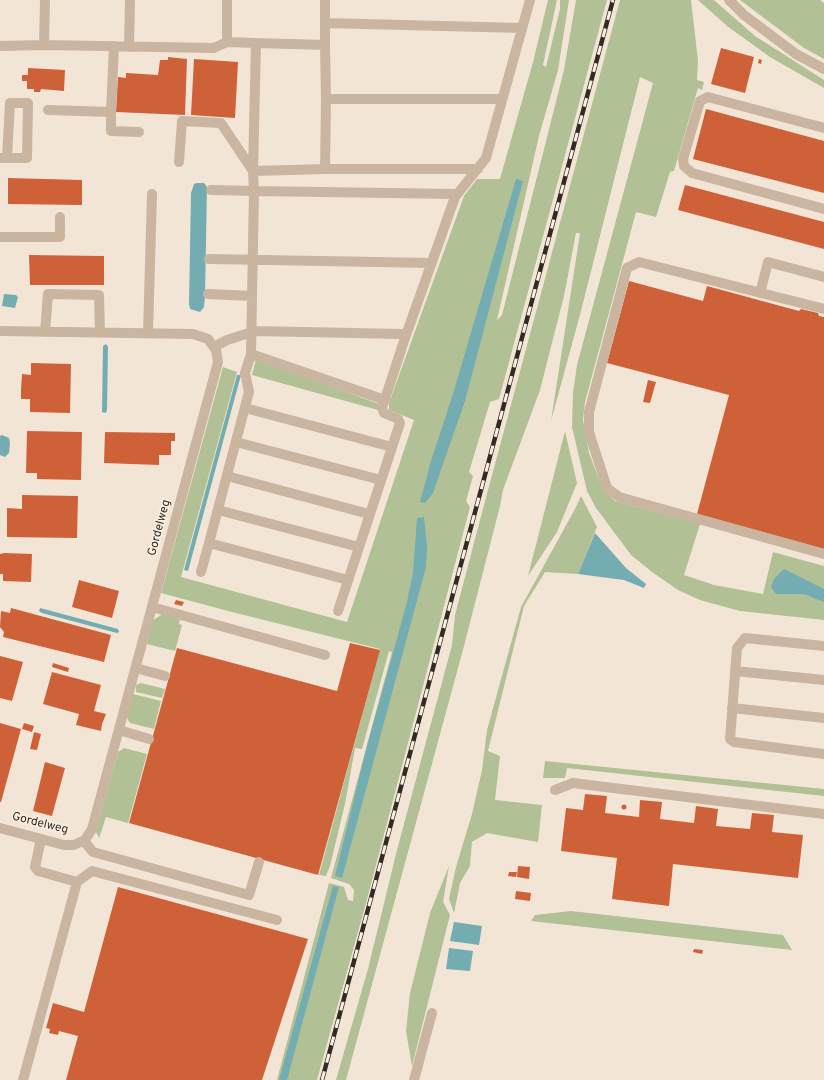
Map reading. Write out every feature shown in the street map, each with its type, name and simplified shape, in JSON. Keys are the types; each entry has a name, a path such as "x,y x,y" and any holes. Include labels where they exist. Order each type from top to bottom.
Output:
{"street":[{"path":"44,45 45,0"},
{"path":"129,47 130,0"},
{"path":"227,0 227,42"},
{"path":"325,0 325,169"},
{"path":"338,611 400,422 398,419 384,413 382,408 384,400 457,194 486,158 530,0"},
{"path":"729,0 744,15 796,54 824,70"},
{"path":"325,23 522,28"},
{"path":"0,46 44,45 214,48 227,42 325,45"},
{"path":"201,572 249,392 245,373 251,354 252,332 256,43"},
{"path":"114,46 111,131 139,132"},
{"path":"824,128 708,97 700,101 684,159 684,166 692,173 824,209"},
{"path":"326,99 502,99"},
{"path":"10,102 28,103 27,158 4,158 10,102"},
{"path":"48,110 111,112"},
{"path":"179,162 182,121 221,123 254,171"},
{"path":"254,171 325,169 478,169"},
{"path":"211,190 457,194"},
{"path":"148,333 152,194"},
{"path":"0,237 60,237 60,217"},
{"path":"209,260 432,263"},
{"path":"824,309 639,262 627,268 589,412 589,432 607,488 619,497 824,554"},
{"path":"760,293 768,262 824,277"},
{"path":"45,332 48,294 99,296 100,333"},
{"path":"208,294 252,296"},
{"path":"0,331 193,334 208,339 214,347 227,340 252,332 401,334 405,338"},
{"name":"Gordelweg","path":"0,828 64,845 74,845 84,841 92,829 218,362 214,347"},
{"path":"251,354 384,400"},
{"path":"245,408 392,447"},
{"path":"236,442 381,480"},
{"path":"227,476 369,514"},
{"path":"218,510 359,547"},
{"path":"209,544 348,580"},
{"path":"152,607 325,655"},
{"path":"824,646 745,638 737,648 730,739 734,742 824,754"},
{"path":"136,668 165,676"},
{"path":"735,671 824,680"},
{"path":"732,708 824,718"},
{"path":"119,730 150,739"},
{"path":"555,790 573,782 824,814"},
{"path":"41,839 35,867 38,871 77,882"},
{"path":"84,841 93,852 249,895 260,862"},
{"path":"23,1080 77,882 92,871 277,920"},
{"path":"414,1080 432,1013"}],"green space":[{"path":"548,0 557,0 543,65 546,67 560,9 560,0 569,0 558,70 539,136 497,320 502,315 564,70 576,0 607,0 499,399 490,402 469,472 473,476 466,501 470,507 366,903 317,1080 277,1080 329,883 344,887 348,900 353,901 354,890 349,884 331,878 392,652 389,651 362,749 355,748 345,804 330,866 326,876 319,875 380,649 161,593 223,367 237,372 181,577 347,622 414,420 389,410 389,403 464,196 477,179 500,179 533,62"},
{"path":"620,0 691,0 698,61 697,80 704,82 702,90 698,88 674,171 670,172 656,217 636,212 585,402 583,420 589,453 603,490 615,501 700,524 684,575 714,585 763,594 773,552 824,566 824,620 740,611 700,600 678,590 631,555 596,508 587,491 572,427 573,393 577,365 653,83 640,77 581,311 551,421 580,233 576,233 564,296 540,390 503,490 464,646 346,1080 336,1080 368,969 397,850 452,645 455,615"},
{"path":"698,0 714,0 755,36 824,80 824,88 770,57 727,26"},
{"path":"740,0 820,0 824,3 824,59 804,48"},
{"path":"256,359 379,404 378,410 252,375"},
{"path":"565,431 577,483 557,532 528,576"},
{"path":"581,496 597,527 578,574 545,572 524,606 488,751 500,756 495,800 542,805 538,842 487,833 472,842 470,866 460,883 454,913 449,899 456,867 472,814 482,770 487,730 521,607"},
{"path":"163,614 180,619 179,624 182,625 175,651 147,644 153,620"},
{"path":"141,683 165,689 162,698 136,692 136,685"},
{"path":"133,694 161,701 154,729 130,723 128,720 127,717"},
{"path":"124,748 147,754 128,823 106,817 99,838 96,832 118,752"},
{"path":"545,761 824,789 824,796 567,768 565,778 543,778"},
{"path":"449,866 443,902 450,915 412,1066 406,1031 410,993 430,913"},
{"path":"571,911 783,935 792,950 531,921 535,915"}],"water":[{"path":"516,179 523,181 465,401 433,493 425,503 420,502 431,461 453,394"},
{"path":"204,183 207,187 205,296 204,307 200,312 190,309 189,304 191,193 194,184"},
{"path":"4,294 16,295 18,297 15,308 2,306"},
{"path":"106,344 108,347 107,411 105,413 102,412 103,346"},
{"path":"237,375 241,375 188,571 184,570"},
{"path":"2,435 9,438 10,443 9,453 5,457 0,455 0,436"},
{"path":"424,517 427,546 426,567 342,878 335,876 367,746 406,606 413,573 417,518"},
{"path":"595,533 626,568 646,584 644,588 624,580 578,574"},
{"path":"784,569 824,589 824,602 804,594 776,594 771,587 774,579"},
{"path":"40,608 118,629 119,632 117,633 42,613 39,611"},
{"path":"333,886 339,887 287,1080 279,1080"},
{"path":"454,922 482,926 479,945 450,941"},
{"path":"449,948 473,951 470,971 446,969"}],"building":[{"path":"721,48 754,57 745,93 711,84"},
{"path":"168,57 187,59 185,115 116,112 118,77 126,78 126,73 158,75 160,60 168,60"},
{"path":"194,59 238,62 235,118 191,115"},
{"path":"759,59 762,60 761,64 758,63"},
{"path":"28,68 65,70 64,91 41,89 40,92 34,92 34,89 27,89 27,81 22,81 22,75 28,75"},
{"path":"706,109 824,141 824,193 693,159"},
{"path":"8,178 82,180 82,205 8,204"},
{"path":"685,185 824,222 824,249 678,210"},
{"path":"29,255 104,256 104,285 30,285"},
{"path":"629,281 703,301 707,286 799,311 801,309 818,313 819,316 824,317 824,549 697,514 729,395 607,363"},
{"path":"31,363 71,364 70,413 30,412 30,399 21,399 21,390 22,374 31,375"},
{"path":"648,380 656,382 650,403 643,402"},
{"path":"27,431 82,432 81,480 37,479 37,473 26,473"},
{"path":"105,432 175,433 175,441 171,441 171,455 159,455 159,465 104,463"},
{"path":"22,495 78,496 77,538 7,537 7,508 22,509"},
{"path":"0,554 32,554 31,582 3,581 3,574 0,574"},
{"path":"79,580 119,591 112,618 72,607"},
{"path":"176,600 184,602 182,606 174,604"},
{"path":"11,608 111,635 104,662 3,637 4,632 0,627 1,611 10,613"},
{"path":"350,643 380,650 318,875 129,823 177,648 337,691"},
{"path":"0,656 23,662 12,701 0,698"},
{"path":"53,663 69,668 68,672 52,667"},
{"path":"52,672 101,685 94,711 106,714 101,731 76,725 79,714 43,704"},
{"path":"0,723 21,729 1,802 0,802"},
{"path":"24,723 34,726 32,732 22,729"},
{"path":"34,732 41,734 37,750 30,749"},
{"path":"45,762 65,768 52,816 33,811"},
{"path":"585,794 607,796 605,813 639,817 640,800 662,802 660,819 694,823 696,806 718,809 716,826 750,829 752,813 774,815 772,832 803,835 798,878 673,864 669,906 612,899 617,858 561,851 566,808 583,810"},
{"path":"624,804 627,807 624,810 621,807"},
{"path":"518,866 530,867 529,879 517,877"},
{"path":"509,872 517,872 516,877 508,876"},
{"path":"118,887 308,939 262,1080 66,1080 78,1036 59,1031 58,1035 49,1033 50,1029 46,1028 53,1003 84,1012"},
{"path":"516,891 531,893 530,901 515,899"},
{"path":"694,949 703,950 702,954 693,952"}],"railway":[{"path":"322,1080 613,0"}]}
